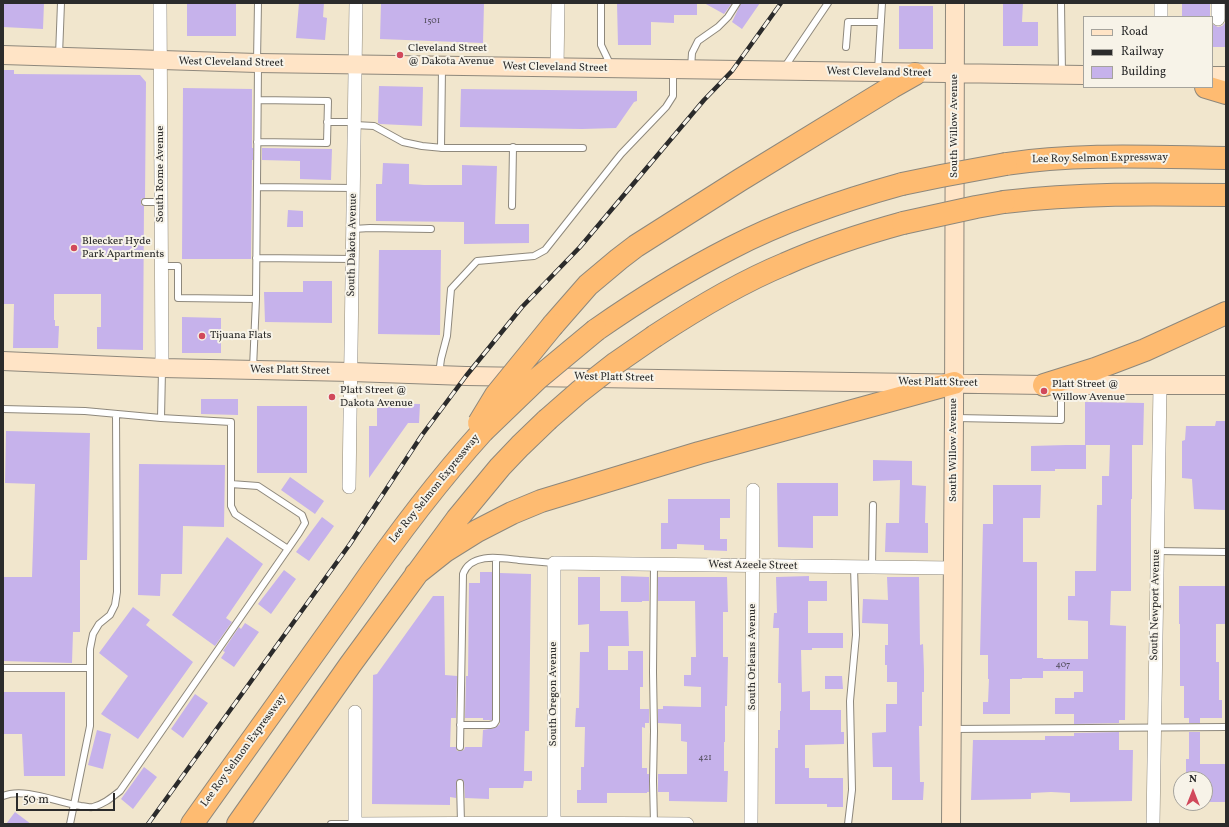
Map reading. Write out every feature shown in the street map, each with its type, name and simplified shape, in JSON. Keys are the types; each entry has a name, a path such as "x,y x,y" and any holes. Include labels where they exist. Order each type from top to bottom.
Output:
{"highway":[{"path":"475,436 496,394 588,285 619,259 636,246 740,180 915,74"},
{"path":"1209,88 1226,93"},
{"name":"Lee Roy Selmon Expressway","path":"192,824 380,559 475,436 537,379 596,330 630,306 666,284 743,242 791,221 849,200 902,184 947,174 1042,159 1124,157 1226,158"},
{"path":"238,824 416,574 481,489 546,420 616,363 655,336 711,301 784,264 838,243 903,223 949,212 1004,202 1043,198 1105,194 1226,195"},
{"path":"1052,385 1146,350 1226,313"},
{"path":"416,574 450,548 488,524 512,512 542,501 699,453 954,383"}],"main road":[{"name":"South Willow Avenue","path":"951,824 955,3"},
{"name":"West Cleveland Street","path":"3,56 257,63 915,74 1083,75"},
{"path":"1213,76 1226,76"},
{"name":"West Platt Street","path":"3,361 162,368 439,375 1052,385 1226,385"}],"street":[{"name":"South Rome Avenue","path":"160,3 162,368"},
{"name":"South Dakota Avenue","path":"349,486 352,372 356,3"},
{"path":"557,68 558,3"},
{"path":"1161,3 1161,16"},
{"path":"1218,3 1218,19"},
{"name":"South Newport Avenue","path":"1152,824 1160,386"},
{"name":"South Orleans Avenue","path":"751,824 753,490"},
{"name":"West Azeele Street","path":"554,563 953,568"},
{"name":"South Oregon Avenue","path":"554,563 554,823"},
{"path":"355,712 355,824 687,824"}],"lane":[{"path":"59,57 61,3"},
{"path":"253,370 256,299 258,3"},
{"path":"601,3 601,45 613,69"},
{"path":"439,375 441,359 447,336 452,289 477,261 534,256 545,250 621,154 666,107 673,96 682,70 698,42 718,27 728,17 737,3"},
{"path":"782,71 828,3"},
{"path":"878,73 882,3"},
{"path":"1062,3 1062,75"},
{"path":"846,47 848,22 881,22"},
{"path":"441,148 442,66"},
{"path":"257,142 327,144 328,122 328,101 258,100"},
{"path":"328,122 374,126 403,142 441,148 583,148"},
{"path":"512,206 513,147"},
{"path":"257,187 354,188"},
{"path":"144,202 161,202"},
{"path":"353,229 430,229"},
{"path":"256,258 353,259"},
{"path":"161,266 178,266 178,298 256,299"},
{"path":"161,418 162,368"},
{"path":"954,418 1061,420 1052,385"},
{"path":"3,409 85,411 161,418 231,422 231,506 234,514 288,549"},
{"path":"70,824 90,726 90,649 98,624 110,615 115,605 117,592 116,414"},
{"path":"3,796 8,794 26,793 75,805 92,807 105,802 120,791 305,523 302,515 258,486 231,484"},
{"path":"872,567 874,505"},
{"path":"1157,551 1226,552"},
{"path":"460,725 490,725 494,724 496,721 496,558"},
{"path":"460,747 462,574 464,569 475,561 496,558 554,563"},
{"path":"654,564 654,824"},
{"path":"848,824 852,790 850,701 856,635 854,567"},
{"path":"3,668 90,668"},
{"path":"952,729 1226,727"},
{"path":"455,823 460,783"},
{"path":"331,824 355,824"}],"building":[{"path":"3,3 44,3 43,29 3,27"},
{"path":"187,3 236,3 236,36 187,36"},
{"path":"299,3 324,3 323,17 327,18 325,40 296,38"},
{"path":"381,3 484,3 483,43 380,39"},
{"path":"617,3 697,3 697,15 674,15 674,23 651,22 651,45 618,45"},
{"path":"704,3 732,3 724,14"},
{"path":"741,3 760,3 742,29 732,22"},
{"path":"1003,3 1023,3 1022,22 1038,22 1038,46 1003,46"},
{"path":"1182,3 1210,3 1210,16 1182,16"},
{"path":"899,6 933,6 933,49 899,49"},
{"path":"1226,19 1226,47 1213,47 1213,24 1218,27 1225,23"},
{"name":"Bleecker Hyde Park Apartments","path":"3,70 14,70 14,74 140,75 146,82 145,198 141,199 141,205 144,206 143,350 97,349 97,327 101,327 101,294 54,294 54,320 55,326 59,326 58,348 13,348 14,304 3,304"},
{"path":"379,86 423,87 422,126 378,123"},
{"path":"183,88 252,89 253,160 251,259 182,259"},
{"path":"461,89 637,91 637,101 634,102 616,128 582,129 460,127"},
{"path":"262,148 332,149 331,180 300,179 300,161 262,160"},
{"path":"383,163 409,164 409,184 424,185 462,185 462,165 497,166 495,224 529,224 529,243 464,244 464,222 376,221 376,184 382,184"},
{"path":"288,210 303,211 303,227 287,227"},
{"path":"379,250 441,250 440,335 378,334"},
{"path":"303,281 332,281 332,323 265,322 264,292 303,292"},
{"name":"Tijuana Flats","path":"182,317 221,318 221,353 182,353"},
{"path":"201,399 238,399 238,415 201,414"},
{"path":"1085,402 1144,403 1143,445 1132,445 1131,591 1111,591 1110,625 1126,626 1125,720 1119,720 1119,723 1074,724 1074,714 1055,714 1055,698 1074,698 1074,692 1083,692 1083,671 1043,671 1043,678 1010,679 1010,714 983,714 983,702 988,702 989,679 988,655 980,655 983,524 993,524 993,485 1041,485 1040,518 1023,518 1023,562 1037,562 1037,658 1088,659 1088,621 1068,620 1068,596 1075,596 1075,571 1096,571 1097,505 1102,505 1102,476 1109,476 1110,445 1085,445"},
{"path":"377,403 420,404 419,423 408,423 369,478 369,426 377,426"},
{"path":"257,406 307,406 307,473 257,473"},
{"path":"1216,421 1226,421 1226,510 1194,509 1192,479 1182,478 1182,441 1185,440 1186,426 1215,426"},
{"path":"6,431 90,433 87,560 80,560 80,632 73,632 72,663 3,661 3,577 32,577 35,484 5,483"},
{"path":"1086,445 1086,469 1031,471 1031,446"},
{"path":"873,460 912,461 912,485 926,486 925,523 928,523 928,553 885,552 886,523 899,523 900,480 873,481"},
{"path":"139,464 225,465 224,527 183,526 182,574 161,574 160,596 138,595"},
{"path":"290,477 324,501 315,514 281,490"},
{"path":"777,483 838,483 838,516 813,516 813,548 778,547"},
{"path":"668,499 730,499 730,518 720,518 720,539 727,539 727,551 704,550 704,545 677,544 677,549 661,549 661,523 668,523"},
{"path":"322,517 334,526 309,561 296,552"},
{"path":"227,537 263,564 226,618 232,622 215,646 172,615"},
{"path":"284,570 296,579 271,614 258,604"},
{"path":"480,572 492,572 492,720 483,720 483,718 465,718 466,676 468,676 469,583 480,583"},
{"path":"500,573 531,574 529,731 525,731 524,771 532,771 532,781 524,781 523,788 489,788 489,799 465,798 464,782 460,779 456,781 456,798 450,797 450,805 372,804 373,675 377,674 433,596 444,596 445,675 457,676 456,718 451,718 450,747 456,747 457,751 460,751 464,750 465,747 482,747 483,730 495,728 500,724"},
{"path":"621,576 649,577 649,601 621,602"},
{"path":"809,576 809,581 827,581 827,601 808,601 808,633 843,633 843,648 812,648 812,650 801,650 802,692 810,691 810,710 841,710 841,732 844,732 844,744 805,745 805,768 809,768 809,778 843,778 843,807 827,807 827,804 775,804 775,748 778,748 778,730 780,730 781,711 781,683 778,683 779,628 773,628 774,613 777,613 776,577"},
{"path":"578,577 600,577 600,611 628,611 629,646 608,646 608,670 628,670 628,651 643,651 643,687 640,687 640,709 649,709 649,723 645,723 645,728 642,727 642,768 647,768 647,774 649,774 649,792 607,793 607,803 577,803 577,790 581,790 581,767 584,767 585,727 575,727 576,708 579,708 580,652 589,652 589,624 578,625"},
{"path":"658,577 727,577 728,612 723,612 723,657 728,657 727,706 725,706 724,742 724,771 728,771 727,802 669,801 669,792 658,792 658,774 687,774 687,742 681,741 681,724 658,723 658,709 663,709 663,706 701,707 701,687 684,686 684,675 691,675 691,657 696,657 695,601 658,601"},
{"path":"887,577 919,577 920,645 923,644 924,671 924,692 922,692 922,726 919,726 920,782 924,782 923,800 892,800 892,767 873,767 872,733 886,732 886,704 897,704 897,682 887,682 885,645 888,645 888,624 862,623 863,599 888,600"},
{"path":"1179,586 1226,586 1226,624 1216,624 1216,662 1219,662 1219,700 1222,700 1222,718 1200,718 1200,723 1189,723 1189,718 1184,718 1184,686 1180,686"},
{"path":"133,607 150,620 146,625 193,662 138,739 101,714 128,676 99,653"},
{"path":"245,623 259,632 234,667 221,658 225,652 223,651 239,627 241,629"},
{"path":"825,676 842,676 843,689 825,689"},
{"path":"3,692 65,692 65,776 24,776 22,734 3,734"},
{"path":"195,694 208,703 183,738 171,729"},
{"path":"97,730 111,734 103,769 88,765"},
{"path":"1119,732 1119,750 1133,750 1132,801 1070,802 1070,793 1051,792 1031,793 1031,799 971,800 973,740 1045,740 1045,736 1074,736 1074,733"},
{"path":"1189,732 1200,732 1200,764 1226,764 1226,802 1213,802 1213,771 1186,771 1186,759 1189,759"},
{"path":"144,767 157,777 133,809 121,799"},
{"path":"15,812 31,824 6,824"}],"railway":[{"path":"148,824 350,544 422,435 466,376 522,307 580,247 704,100 732,71 781,3"}],"place":[{"name":"Cleveland Street @ Dakota Avenue","path":"400,55"},
{"name":"Bleecker Hyde Park Apartments","path":"74,248"},
{"name":"Tijuana Flats","path":"202,336"},
{"name":"Platt Street @ Willow Avenue","path":"1044,391"},
{"name":"Platt Street @ Dakota Avenue","path":"332,397"}]}
